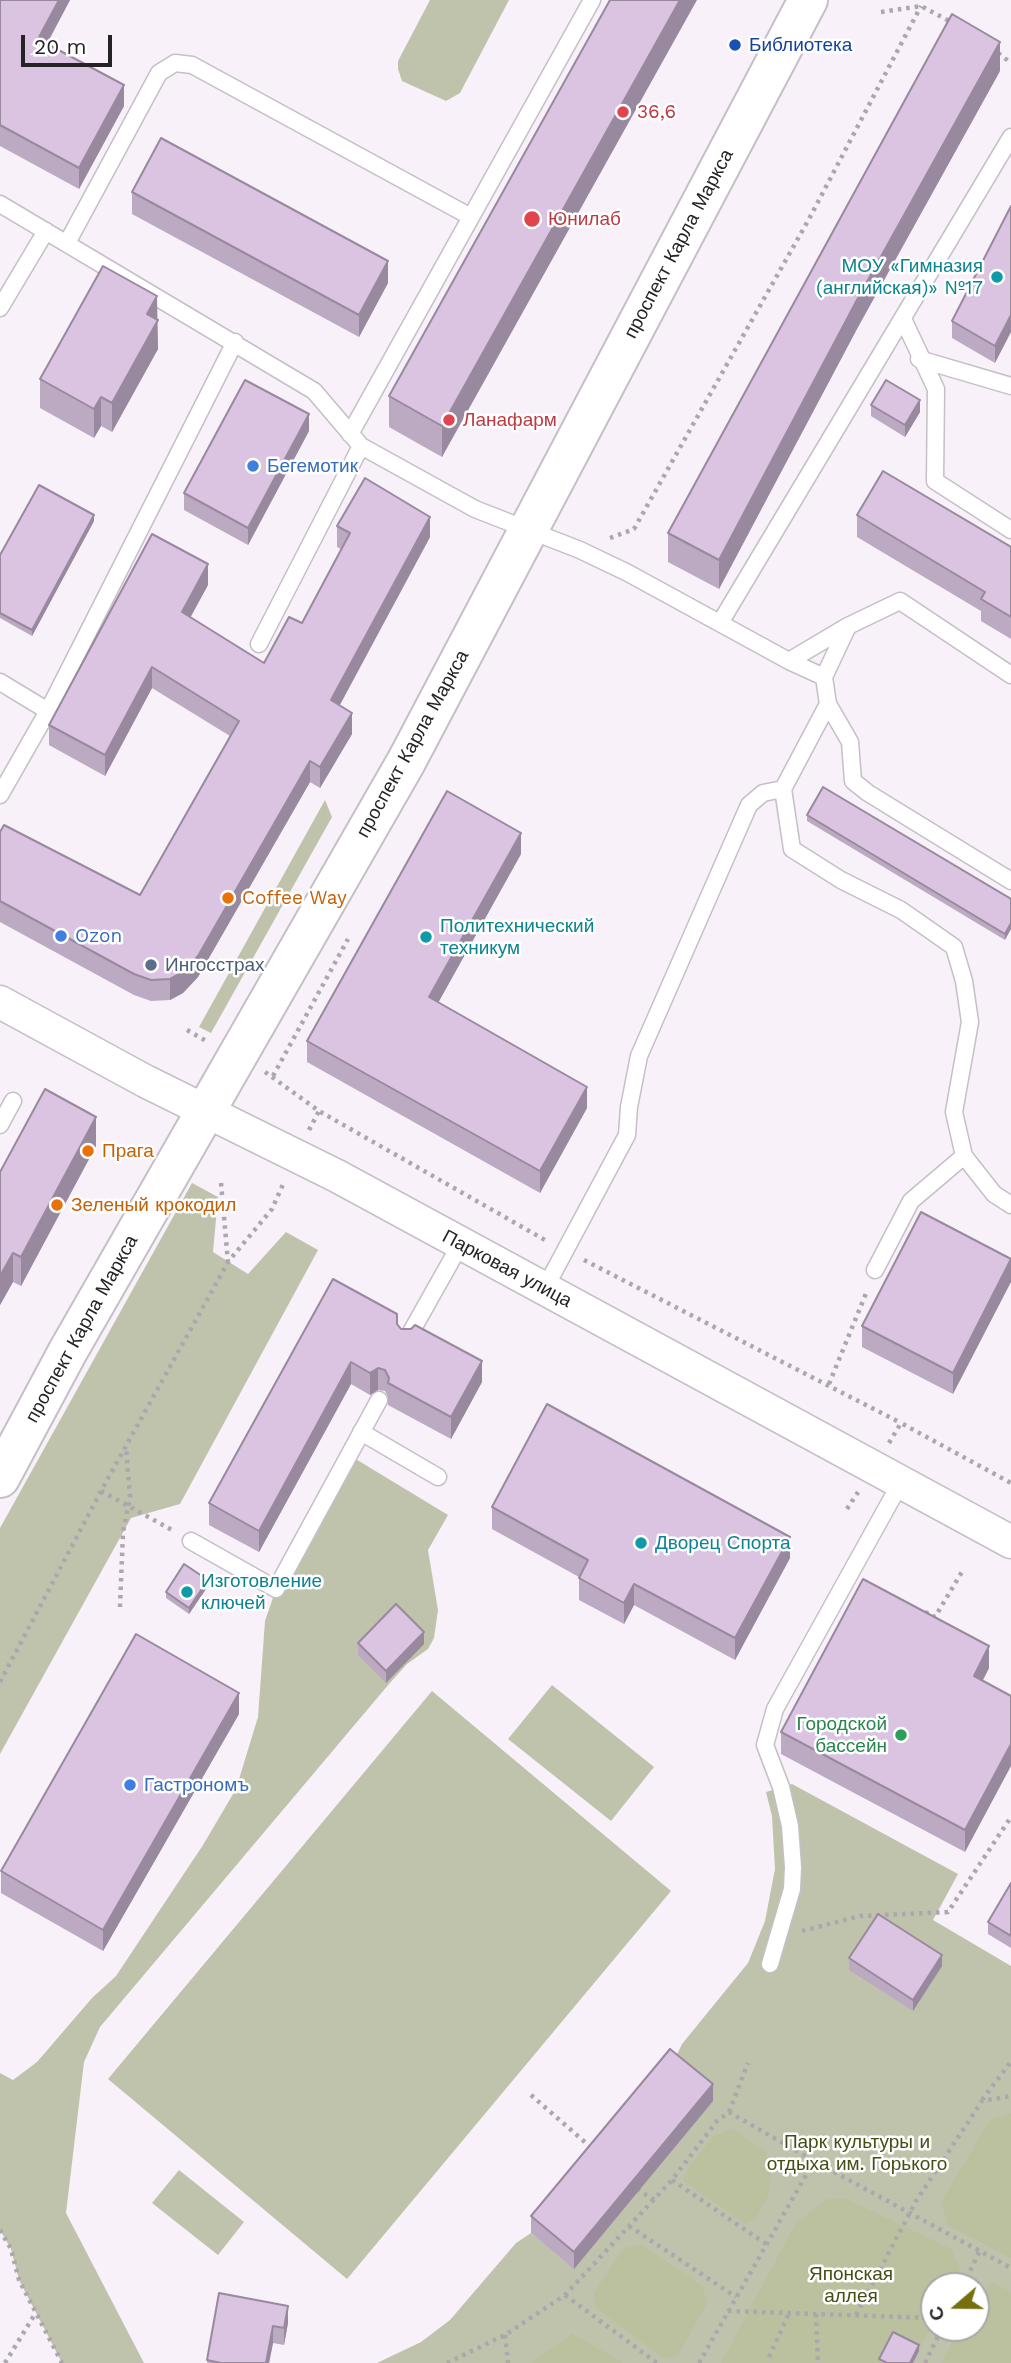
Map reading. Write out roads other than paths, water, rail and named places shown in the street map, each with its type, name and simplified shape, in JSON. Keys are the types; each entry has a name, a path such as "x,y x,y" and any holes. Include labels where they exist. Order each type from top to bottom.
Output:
{"street":[{"name":"проспект Карла Маркса","path":"0,1478 68,1351 406,762 808,0"},
{"name":"Парковая улица","path":"0,1002 296,1156 1011,1542"}],"lane":[{"path":"259,644 355,440 471,218 592,0"},
{"path":"67,243 159,73 175,63 192,65 471,218"},
{"path":"720,623 904,321 1011,137"},
{"path":"0,204 314,391 355,440 475,509 628,573 789,661 824,677"},
{"path":"0,308 46,231"},
{"path":"904,321 919,359 936,389 935,481 1011,530"},
{"path":"0,794 48,710 234,342"},
{"path":"919,359 1011,386"},
{"path":"789,661 848,626 900,601 1011,675"},
{"path":"848,626 824,677 828,704 850,742 853,780 868,793 1011,881"},
{"path":"0,682 48,710"},
{"path":"828,704 783,789 792,849 841,880 901,910 954,947 964,981 970,1022 954,1112 964,1156 994,1194 1011,1205"},
{"path":"544,1290 567,1252 627,1135 629,1107 639,1056 733,837 749,805 763,793 783,789"},
{"path":"0,1125 13,1101"},
{"path":"876,1270 911,1201 964,1156"},
{"path":"406,1341 460,1245"},
{"path":"191,1541 275,1589 379,1400"},
{"path":"361,1432 438,1477"},
{"path":"770,1964 781,1936 792,1889 793,1867 790,1826 781,1787 765,1745 768,1733 775,1709 901,1482"}],"place":[{"name":"Библиотека","path":"735,45"},
{"name":"36,6","path":"623,112"},
{"name":"Юнилаб","path":"532,219"},
{"name":"МОУ «Гимназия (английская)» №17","path":"997,277"},
{"name":"Ланафарм","path":"449,420"},
{"name":"Бегемотик","path":"253,466"},
{"name":"Coffee Way","path":"228,898"},
{"name":"Ozon","path":"61,936"},
{"name":"Политехнический техникум","path":"426,937"},
{"name":"Ингосстрах","path":"151,965"},
{"name":"Прага","path":"88,1151"},
{"name":"Зеленый крокодил","path":"57,1205"},
{"name":"Дворец Спорта","path":"641,1543"},
{"name":"Изготовление ключей","path":"187,1592"},
{"name":"Городской бассейн","path":"901,1735"},
{"name":"Гастрономъ","path":"130,1785"}],"park label":[{"name":"Парк культуры и отдыха им. Горького","path":"857,2153"},
{"name":"Японская аллея","path":"851,2285"}]}
